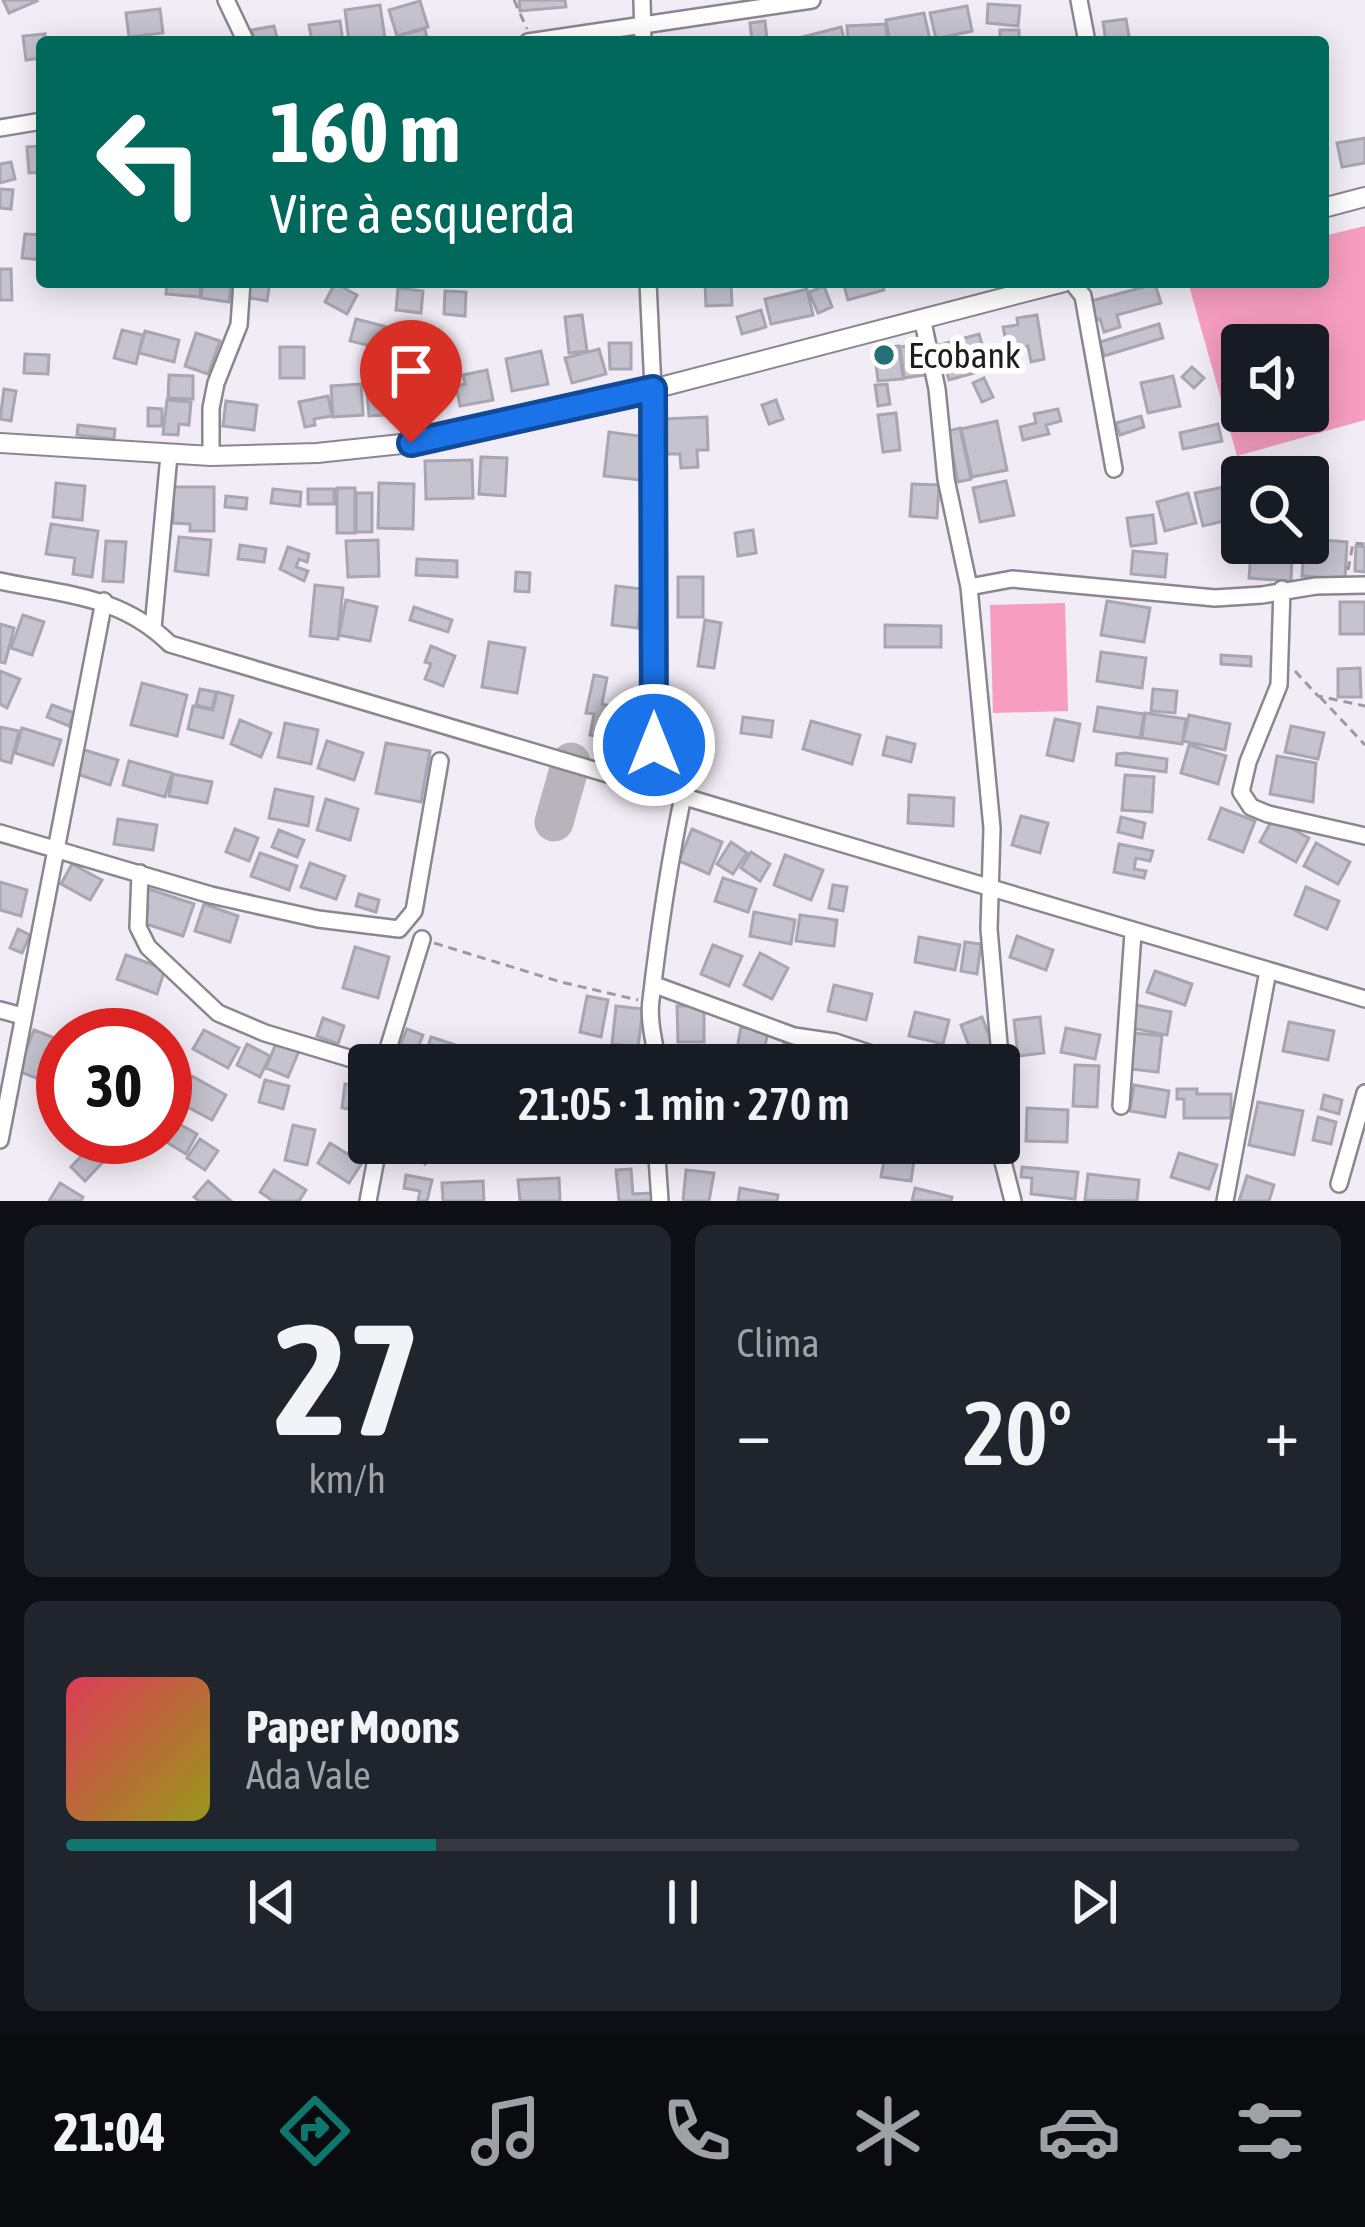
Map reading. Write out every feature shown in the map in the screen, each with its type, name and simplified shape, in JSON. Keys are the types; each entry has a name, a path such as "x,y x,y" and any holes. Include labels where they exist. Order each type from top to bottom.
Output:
{"main road":[{"path":"1329,206 1365,197"},
{"path":"0,443 211,456 317,453 411,443 653,389 1046,288"}],"street":[{"path":"226,0 243,36"},
{"path":"642,0 643,34 812,0"},
{"path":"1079,0 1086,36"},
{"path":"0,128 36,122"},
{"path":"211,456 214,395 239,325 242,288"},
{"path":"648,288 654,787"},
{"path":"1074,288 1083,296 1114,469"},
{"path":"923,322 937,389 946,479 969,587 992,828 989,928 997,1044"},
{"path":"153,628 169,454"},
{"path":"969,587 1012,579 1215,598 1365,585"},
{"path":"0,581 104,601 153,628 170,644 1365,999"},
{"path":"1282,589 1279,685 1241,792 1251,807 1268,814 1365,836"},
{"path":"0,1140 104,601"},
{"path":"0,833 211,895 318,919 399,929 414,911 440,761"},
{"path":"657,1044 653,993 662,895 683,796"},
{"path":"140,873 138,928 148,947 218,1012 265,1033 348,1058"},
{"path":"1120,1106 1132,933"},
{"path":"390,1044 422,939"},
{"path":"1225,1201 1268,970"},
{"path":"653,993 794,1036 841,1044"},
{"path":"0,1010 22,1016"},
{"path":"1340,1184 1365,1093"},
{"path":"368,1201 375,1164"},
{"path":"657,1164 659,1201"},
{"path":"1004,1164 1013,1201"}],"path":[{"path":"514,0 528,36"},
{"path":"1346,584 1353,543 1365,544"},
{"path":"1279,645 1318,696 1365,745"},
{"path":"1318,696 1365,706"},
{"path":"422,939 616,997 653,993"}],"shaded area":[{"path":"1365,226 1365,420 1329,430 1329,324 1221,324 1221,399 1190,288 1329,288 1329,235"},
{"path":"1230,432 1322,432 1237,456"},
{"path":"1065,603 1068,711 993,713 990,605"}],"building":[{"path":"3,0 36,0 37,1 9,13"},
{"path":"519,0 565,0 566,7 520,11"},
{"path":"420,1 428,27 397,36 389,10"},
{"path":"988,4 1020,6 1018,26 987,23"},
{"path":"380,5 385,36 348,36 345,10"},
{"path":"967,6 972,31 935,36 930,13"},
{"path":"160,9 163,33 129,36 126,13"},
{"path":"924,13 929,36 889,36 886,20"},
{"path":"1126,19 1129,36 1105,36 1103,22"},
{"path":"340,21 342,36 311,36 309,25"},
{"path":"765,21 767,36 751,36 750,23"},
{"path":"886,24 887,36 848,36 847,26"},
{"path":"274,26 276,36 254,36 252,30"},
{"path":"841,27 843,36 806,36"},
{"path":"425,29 427,36 397,36"},
{"path":"1000,30 1019,30 1019,36 1000,36"},
{"path":"45,34 36,36 36,59 26,60 23,36"},
{"path":"1365,138 1365,163 1342,167 1337,143"},
{"path":"36,146 36,172 29,173 27,147"},
{"path":"11,162 15,179 0,183 0,164"},
{"path":"0,189 13,190 11,209 0,208"},
{"path":"25,234 36,235 36,259 22,258"},
{"path":"0,269 11,269 12,300 0,300"},
{"path":"166,288 201,288 200,297 166,294"},
{"path":"202,288 230,288 229,302 201,298"},
{"path":"248,288 269,288 267,301 246,297"},
{"path":"332,288 357,295 347,314 325,302"},
{"path":"398,288 423,291 421,313 396,310"},
{"path":"705,288 731,288 732,305 706,306"},
{"path":"825,288 832,307 818,313 809,292"},
{"path":"845,288 884,290 848,300"},
{"path":"1156,288 1161,303 1117,315 1120,327 1104,332 1100,319 1092,321 1087,302"},
{"path":"807,289 813,315 771,324 765,299"},
{"path":"445,291 466,292 465,316 444,314"},
{"path":"761,310 766,327 742,334 737,317"},
{"path":"582,315 587,351 569,353 565,317"},
{"path":"1037,315 1044,359 1031,362 1028,346 1016,348 1019,369 1002,372 998,348 1007,347 1003,327 1018,325 1017,318"},
{"path":"356,319 384,326 379,348 350,341"},
{"path":"1159,324 1163,338 1104,356 1100,342"},
{"path":"385,327 417,328 417,351 384,350"},
{"path":"122,330 143,335 136,364 114,358"},
{"path":"145,331 179,340 174,362 139,353"},
{"path":"196,333 220,341 208,374 185,366"},
{"path":"979,334 989,369 949,380 939,345"},
{"path":"444,343 448,373 423,377 419,346"},
{"path":"609,343 631,343 631,369 610,369"},
{"path":"921,344 925,375 904,378 900,347"},
{"path":"899,346 903,379 878,381 874,349"},
{"path":"280,347 304,347 304,378 280,378"},
{"path":"599,349 606,374 572,383 565,358"},
{"path":"541,351 548,384 512,391 506,359"},
{"path":"25,354 49,355 48,374 24,373"},
{"path":"1192,367 1204,378 1194,388 1182,377"},
{"path":"487,370 493,400 460,406 456,386 465,384 463,375"},
{"path":"169,375 193,376 193,399 168,398"},
{"path":"1173,376 1180,406 1148,413 1141,383"},
{"path":"401,378 403,414 369,416 366,380"},
{"path":"984,378 993,397 982,402 973,383"},
{"path":"361,384 363,415 333,417 331,386"},
{"path":"887,384 890,404 878,406 875,385"},
{"path":"4,389 16,391 11,421 0,419"},
{"path":"328,396 332,416 314,419 315,425 305,427 299,402"},
{"path":"167,400 191,402 189,425 179,424 178,435 163,434"},
{"path":"776,400 783,419 769,424 762,405"},
{"path":"226,401 257,405 254,430 223,426"},
{"path":"148,408 162,409 162,426 148,426"},
{"path":"1058,409 1061,421 1046,425 1049,434 1023,440 1020,427 1036,423 1034,414"},
{"path":"896,413 900,450 883,452 878,415"},
{"path":"1141,416 1144,427 1120,435 1116,423"},
{"path":"707,417 708,450 697,450 698,467 681,468 680,454 666,454 664,419"},
{"path":"997,421 1007,470 972,477 961,429"},
{"path":"1218,424 1222,441 1183,449 1180,433"},
{"path":"78,425 115,429 114,439 77,435"},
{"path":"960,428 971,479 958,482 948,431"},
{"path":"609,432 646,437 641,480 604,476"},
{"path":"481,457 507,458 505,496 479,494"},
{"path":"472,460 473,498 426,499 425,461"},
{"path":"1006,481 1014,515 980,522 973,488"},
{"path":"56,483 85,486 82,520 53,517"},
{"path":"379,483 414,484 413,529 378,528"},
{"path":"912,484 939,485 937,518 910,516"},
{"path":"173,487 214,487 214,531 190,531 190,524 173,523"},
{"path":"337,488 355,488 355,533 337,533"},
{"path":"1221,488 1221,522 1203,526 1195,493"},
{"path":"273,489 301,492 300,506 271,503"},
{"path":"308,489 334,489 334,504 308,504"},
{"path":"356,493 372,493 372,532 356,532"},
{"path":"1188,493 1196,523 1165,531 1157,502"},
{"path":"226,496 247,498 246,509 225,507"},
{"path":"1153,515 1156,543 1131,546 1127,518"},
{"path":"51,524 98,531 92,577 73,574 75,558 46,554"},
{"path":"753,530 756,553 738,556 735,533"},
{"path":"179,537 211,540 208,575 175,571"},
{"path":"378,540 379,576 348,577 346,541"},
{"path":"106,541 126,542 123,582 103,581"},
{"path":"1329,541 1347,542 1345,579 1302,576 1303,564 1329,564"},
{"path":"240,545 266,549 264,562 238,559"},
{"path":"1356,546 1365,547 1365,572 1355,571"},
{"path":"288,547 309,554 307,562 299,559 296,567 308,571 304,581 280,569"},
{"path":"1133,551 1167,554 1165,577 1131,574"},
{"path":"417,559 457,561 457,577 416,575"},
{"path":"1250,564 1292,564 1291,581 1249,578"},
{"path":"516,572 530,573 529,592 515,591"},
{"path":"678,577 703,577 703,617 678,617"},
{"path":"315,585 343,588 338,639 310,636"},
{"path":"616,586 642,589 638,628 612,625"},
{"path":"346,600 377,607 370,641 339,635"},
{"path":"1107,601 1150,608 1144,642 1101,635"},
{"path":"1340,602 1365,602 1365,634 1340,634"},
{"path":"414,607 452,620 448,632 410,620"},
{"path":"23,615 44,622 32,655 11,648"},
{"path":"705,620 721,623 714,668 698,666"},
{"path":"0,624 14,628 5,663 0,662"},
{"path":"885,625 941,626 941,647 885,647"},
{"path":"489,642 525,648 517,693 482,687"},
{"path":"431,646 455,656 443,686 425,679"},
{"path":"1101,652 1146,658 1142,688 1097,681"},
{"path":"1221,655 1251,657 1251,666 1221,664"},
{"path":"1360,668 1361,697 1338,697 1338,669"},
{"path":"0,671 20,679 7,708 0,704"},
{"path":"594,675 607,678 602,704 622,709 616,740 590,735 594,714 586,713"},
{"path":"142,683 187,695 177,736 131,725"},
{"path":"200,689 216,692 212,709 196,705"},
{"path":"1153,689 1177,691 1175,713 1151,711"},
{"path":"217,692 233,696 223,738 188,729 193,706 213,710"},
{"path":"52,705 74,713 69,726 47,717"},
{"path":"1098,707 1144,714 1140,738 1094,731"},
{"path":"626,708 647,713 642,737 621,733"},
{"path":"675,710 701,716 697,734 671,729"},
{"path":"1145,713 1186,719 1182,744 1142,738"},
{"path":"1189,715 1230,724 1225,750 1183,741"},
{"path":"743,717 773,721 771,737 741,733"},
{"path":"1055,719 1080,724 1073,761 1047,755"},
{"path":"240,720 271,733 261,757 231,744"},
{"path":"811,721 860,735 852,764 803,749"},
{"path":"285,723 318,730 311,764 278,757"},
{"path":"1291,726 1324,733 1318,759 1285,752"},
{"path":"0,727 19,731 11,763 0,760"},
{"path":"22,728 61,740 53,765 15,753"},
{"path":"887,737 915,744 911,762 883,755"},
{"path":"327,741 363,753 354,780 318,768"},
{"path":"682,741 706,748 701,766 677,760"},
{"path":"386,743 430,751 421,802 376,793"},
{"path":"1189,745 1226,756 1218,784 1181,773"},
{"path":"81,749 118,760 110,785 74,773"},
{"path":"1117,754 1167,759 1166,772 1116,765"},
{"path":"1277,756 1316,763 1313,802 1270,794"},
{"path":"129,761 172,773 165,797 123,785"},
{"path":"173,774 212,782 207,803 169,796"},
{"path":"1125,775 1154,777 1152,812 1122,810"},
{"path":"275,789 313,797 308,826 269,818"},
{"path":"909,795 954,798 953,826 908,823"},
{"path":"326,799 358,809 350,840 317,830"},
{"path":"1221,808 1255,821 1243,852 1209,839"},
{"path":"1021,816 1048,823 1040,853 1012,845"},
{"path":"1121,817 1145,823 1142,838 1118,832"},
{"path":"1273,818 1309,838 1296,862 1260,842"},
{"path":"118,819 157,825 153,850 114,844"},
{"path":"235,829 258,838 249,861 226,852"},
{"path":"692,829 722,842 709,874 679,861"},
{"path":"279,830 304,840 297,857 272,847"},
{"path":"731,842 747,853 733,874 717,864"},
{"path":"1316,843 1350,862 1338,884 1304,866"},
{"path":"1119,844 1153,851 1150,861 1136,858 1134,869 1146,871 1144,878 1114,872"},
{"path":"751,852 770,864 760,881 741,868"},
{"path":"260,853 297,866 289,890 251,876"},
{"path":"785,855 823,870 811,900 774,885"},
{"path":"310,863 345,876 336,899 301,887"},
{"path":"72,864 102,880 90,900 61,884"},
{"path":"723,878 756,889 748,912 715,901"},
{"path":"0,882 27,890 21,916 0,910"},
{"path":"833,885 847,887 843,911 829,908"},
{"path":"1306,887 1339,901 1327,929 1295,915"},
{"path":"146,888 194,904 183,936 143,923 148,907 141,904"},
{"path":"359,894 379,900 376,912 356,906"},
{"path":"204,904 238,916 230,942 195,931"},
{"path":"754,912 795,920 791,944 750,936"},
{"path":"800,915 837,920 834,946 796,941"},
{"path":"18,929 30,935 22,953 10,948"},
{"path":"1017,936 1053,950 1046,970 1010,957"},
{"path":"919,937 960,945 955,970 915,962"},
{"path":"965,942 981,944 977,974 961,971"},
{"path":"713,945 742,956 729,986 701,974"},
{"path":"355,947 389,957 378,998 343,988"},
{"path":"760,953 788,968 772,999 744,985"},
{"path":"126,955 165,969 157,994 117,979"},
{"path":"1155,971 1192,984 1185,1005 1147,992"},
{"path":"834,985 872,994 866,1020 828,1011"},
{"path":"587,996 608,1000 601,1037 580,1032"},
{"path":"1136,1005 1171,1012 1167,1035 1132,1028"},
{"path":"616,1006 643,1009 638,1044 612,1044"},
{"path":"677,1006 704,1006 704,1042 678,1042"},
{"path":"915,1012 949,1020 943,1044 909,1036"},
{"path":"982,1017 992,1044 968,1044 961,1025"},
{"path":"1040,1017 1044,1053 1020,1056 1014,1020"},
{"path":"323,1018 344,1026 338,1044 317,1036"},
{"path":"1289,1022 1334,1031 1328,1060 1283,1051"},
{"path":"741,1027 768,1032 765,1044 738,1044"},
{"path":"1066,1028 1100,1035 1095,1059 1061,1052"},
{"path":"407,1029 423,1035 419,1044 401,1044"},
{"path":"34,1030 36,1031 36,1078 18,1071"},
{"path":"204,1030 239,1048 228,1068 193,1049"},
{"path":"1135,1033 1162,1036 1158,1072 1131,1069"},
{"path":"277,1041 299,1051 288,1077 266,1068"},
{"path":"247,1044 270,1056 260,1077 237,1065"},
{"path":"1075,1065 1099,1066 1097,1107 1073,1106"},
{"path":"192,1076 226,1095 212,1120 192,1109"},
{"path":"265,1080 289,1086 283,1109 259,1102"},
{"path":"345,1084 348,1084 348,1109 342,1108"},
{"path":"1134,1085 1169,1091 1165,1117 1130,1111"},
{"path":"1177,1089 1231,1094 1231,1118 1184,1118 1184,1099 1177,1099"},
{"path":"1324,1095 1342,1100 1339,1114 1321,1109"},
{"path":"1258,1102 1303,1111 1294,1155 1249,1145"},
{"path":"1027,1108 1068,1110 1067,1142 1026,1141"},
{"path":"1318,1117 1336,1122 1331,1144 1313,1140"},
{"path":"293,1125 315,1130 307,1165 285,1160"},
{"path":"200,1139 218,1151 205,1170 192,1161"},
{"path":"330,1143 348,1154 348,1164 361,1164 349,1183 318,1163"},
{"path":"1179,1153 1217,1165 1209,1189 1171,1177"},
{"path":"74,1164 101,1164 85,1181 71,1167"},
{"path":"883,1164 913,1164 911,1181 881,1177"},
{"path":"1022,1167 1078,1172 1075,1199 1031,1194 1032,1178 1021,1177"},
{"path":"631,1169 633,1194 651,1193 652,1201 619,1201 616,1170"},
{"path":"274,1170 306,1190 299,1201 273,1201 260,1192"},
{"path":"686,1170 714,1173 709,1201 683,1201"},
{"path":"1088,1174 1139,1180 1137,1201 1085,1200"},
{"path":"406,1175 432,1180 427,1201 418,1201 420,1191 404,1188"},
{"path":"1247,1176 1274,1185 1269,1201 1239,1201"},
{"path":"559,1178 560,1201 520,1201 518,1180"},
{"path":"208,1181 231,1201 194,1197"},
{"path":"483,1181 484,1201 443,1201 442,1183"},
{"path":"60,1183 83,1197 81,1201 49,1201"},
{"path":"740,1188 778,1195 777,1201 738,1201"},
{"path":"915,1188 952,1197 951,1201 912,1201"}],"taxiway":[{"path":"554,822 571,762"}],"place":[{"name":"Ecobank","path":"884,355"}],"route":[{"path":"411,443 653,389 654,745"}]}
